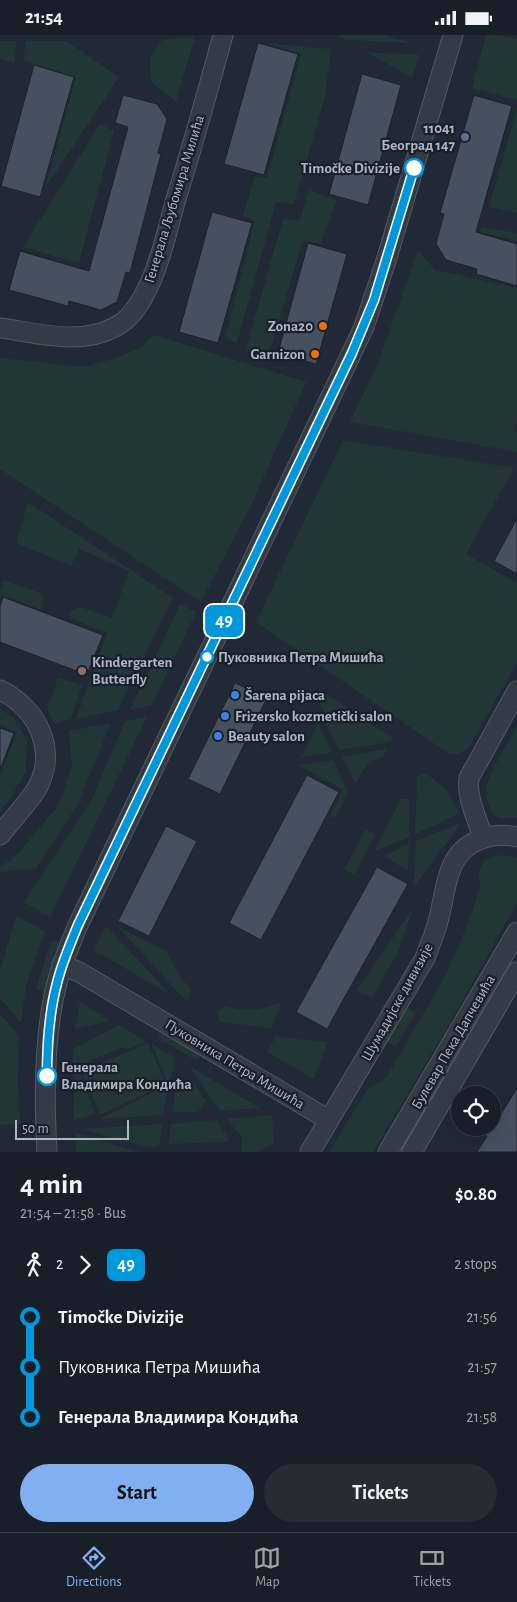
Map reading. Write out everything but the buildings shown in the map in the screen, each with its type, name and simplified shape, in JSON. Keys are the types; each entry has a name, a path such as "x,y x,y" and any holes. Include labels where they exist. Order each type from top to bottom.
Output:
{"street":[{"name":"Генерала Љубомира Милића","path":"0,328 63,337 80,337 105,332 116,327 135,310 155,269 223,35"},
{"path":"48,1152 47,1058 51,1012 62,965 78,925 364,327 386,261 453,35"},
{"path":"0,690 21,703 30,713 42,735 45,755 42,773 34,792 0,835"},
{"path":"517,691 469,778 468,787 469,796 483,838 495,835 517,837"},
{"name":"Шумадијске дивизије","path":"310,1152 425,958 437,926 451,866 462,851 472,843 483,838"},
{"name":"Булевар Пека Дапчевића","path":"388,1152 517,932"},
{"name":"Пуковника Петра Мишића","path":"62,965 79,972 328,1120"},
{"name":"Булевар Пека Дапчевића","path":"412,1152 517,972"}],"shaded area":[{"path":"337,35 384,35 413,43 346,40"},
{"path":"486,35 517,39 517,100 472,88"},
{"path":"195,37 176,101 151,82 150,56 162,40"},
{"path":"0,41 16,41 15,63 0,59"},
{"path":"26,41 66,41 119,77 45,188 76,77 23,60"},
{"path":"266,43 331,49 325,97 294,204 276,202 237,343 225,338 255,220 243,216 255,176 267,178 301,54"},
{"path":"367,52 419,55 419,56 412,78"},
{"path":"517,109 517,213 489,207"},
{"path":"100,124 114,131 79,263 23,247"},
{"path":"309,190 337,200 321,243 303,241 270,350 246,349 283,219 300,220"},
{"path":"482,227 517,233 517,241 479,232"},
{"path":"418,250 436,271 517,288 517,420 515,429 517,430 517,452 350,422 378,363"},
{"path":"154,335 306,382 253,501 201,602 0,469 0,358 84,367 119,357 141,347"},
{"path":"343,440 514,468 466,554 517,583 517,662 470,746 459,754 448,753 256,622"},
{"path":"28,502 173,598 118,710 76,719 107,633 70,618 71,611 81,607 112,618 129,571 79,549 71,566 16,543"},
{"path":"4,580 40,593 44,600 42,610 2,595 0,598 0,591"},
{"path":"180,604 196,612 152,705 130,710"},
{"path":"58,678 82,685 71,719 55,724 47,709"},
{"path":"319,689 393,738 391,742 339,750 322,716 324,712 317,696"},
{"path":"0,708 15,719 27,741 26,772 9,801 0,811 0,775 17,732 0,725"},
{"path":"147,717 50,917 24,902 92,799 125,721"},
{"path":"111,723 78,804 36,868 0,872 0,867 15,857 58,806 72,766 69,731"},
{"path":"318,723 332,752 302,757"},
{"path":"517,726 517,818 501,818 495,816 490,809 486,797 487,787 493,769"},
{"path":"387,749 383,757 370,761 355,783 342,757"},
{"path":"334,760 348,793 336,817 330,817 343,790 298,765"},
{"path":"426,773 448,791 459,814 415,834 417,776"},
{"path":"401,799 409,799 409,837 374,851"},
{"path":"461,823 414,887 416,841"},
{"path":"366,829 375,835 354,875 344,869"},
{"path":"409,844 408,871 384,856"},
{"path":"502,855 517,857 517,903 450,1023 373,1152 329,1152 367,1090 386,1078 447,973 480,888 479,872 483,863 491,857"},
{"path":"413,908 398,952 372,998 357,990"},
{"path":"16,916 45,931 26,986 21,1023 0,998 0,971"},
{"path":"106,926 172,996 94,950"},
{"path":"118,927 166,951 180,977 191,989 187,1002"},
{"path":"55,940 61,941 45,992 36,989 50,943"},
{"path":"80,1002 111,1021 75,1029"},
{"path":"281,1003 272,1028 220,1022 217,1012 225,1006 253,1010"},
{"path":"407,1007 416,1013 396,1047 386,1041"},
{"path":"0,1014 19,1036 18,1081 20,1124 0,1125"},
{"path":"119,1025 146,1041 129,1049 121,1048 89,1061 79,1071 95,1114 74,1120 73,1049"},
{"path":"163,1030 202,1053 197,1061 158,1038"},
{"path":"276,1036 328,1042 314,1079 267,1052"},
{"path":"148,1043 166,1084 100,1115 82,1072"},
{"path":"152,1044 175,1058 163,1115 99,1119 168,1085"},
{"path":"189,1066 260,1108 220,1111"},
{"path":"190,1078 206,1101 198,1112 172,1112 176,1088"},
{"path":"272,1115 274,1143 258,1152 242,1152 242,1138 227,1119"},
{"path":"217,1120 230,1142 168,1144 171,1124"},
{"path":"162,1124 159,1146 147,1147 81,1129"},
{"path":"75,1133 139,1152 76,1152"}],"bus line":[{"name":"49","path":"47,1076 51,1012 62,965 78,925 364,327 414,168"}],"place":[{"name":"11041 Београд 147","path":"465,137"},
{"name":"Timočke Divizije","path":"414,168"},
{"name":"Zona20","path":"323,326"},
{"name":"Garnizon","path":"315,354"},
{"name":"Пуковника Петра Мишића","path":"207,657"},
{"name":"Kindergarten Butterfly","path":"82,671"},
{"name":"Šarena pijaca","path":"235,695"},
{"name":"Frizersko kozmetički salon","path":"225,716"},
{"name":"Beauty salon","path":"218,736"},
{"name":"Генерала Владимира Кондића","path":"47,1076"}]}
